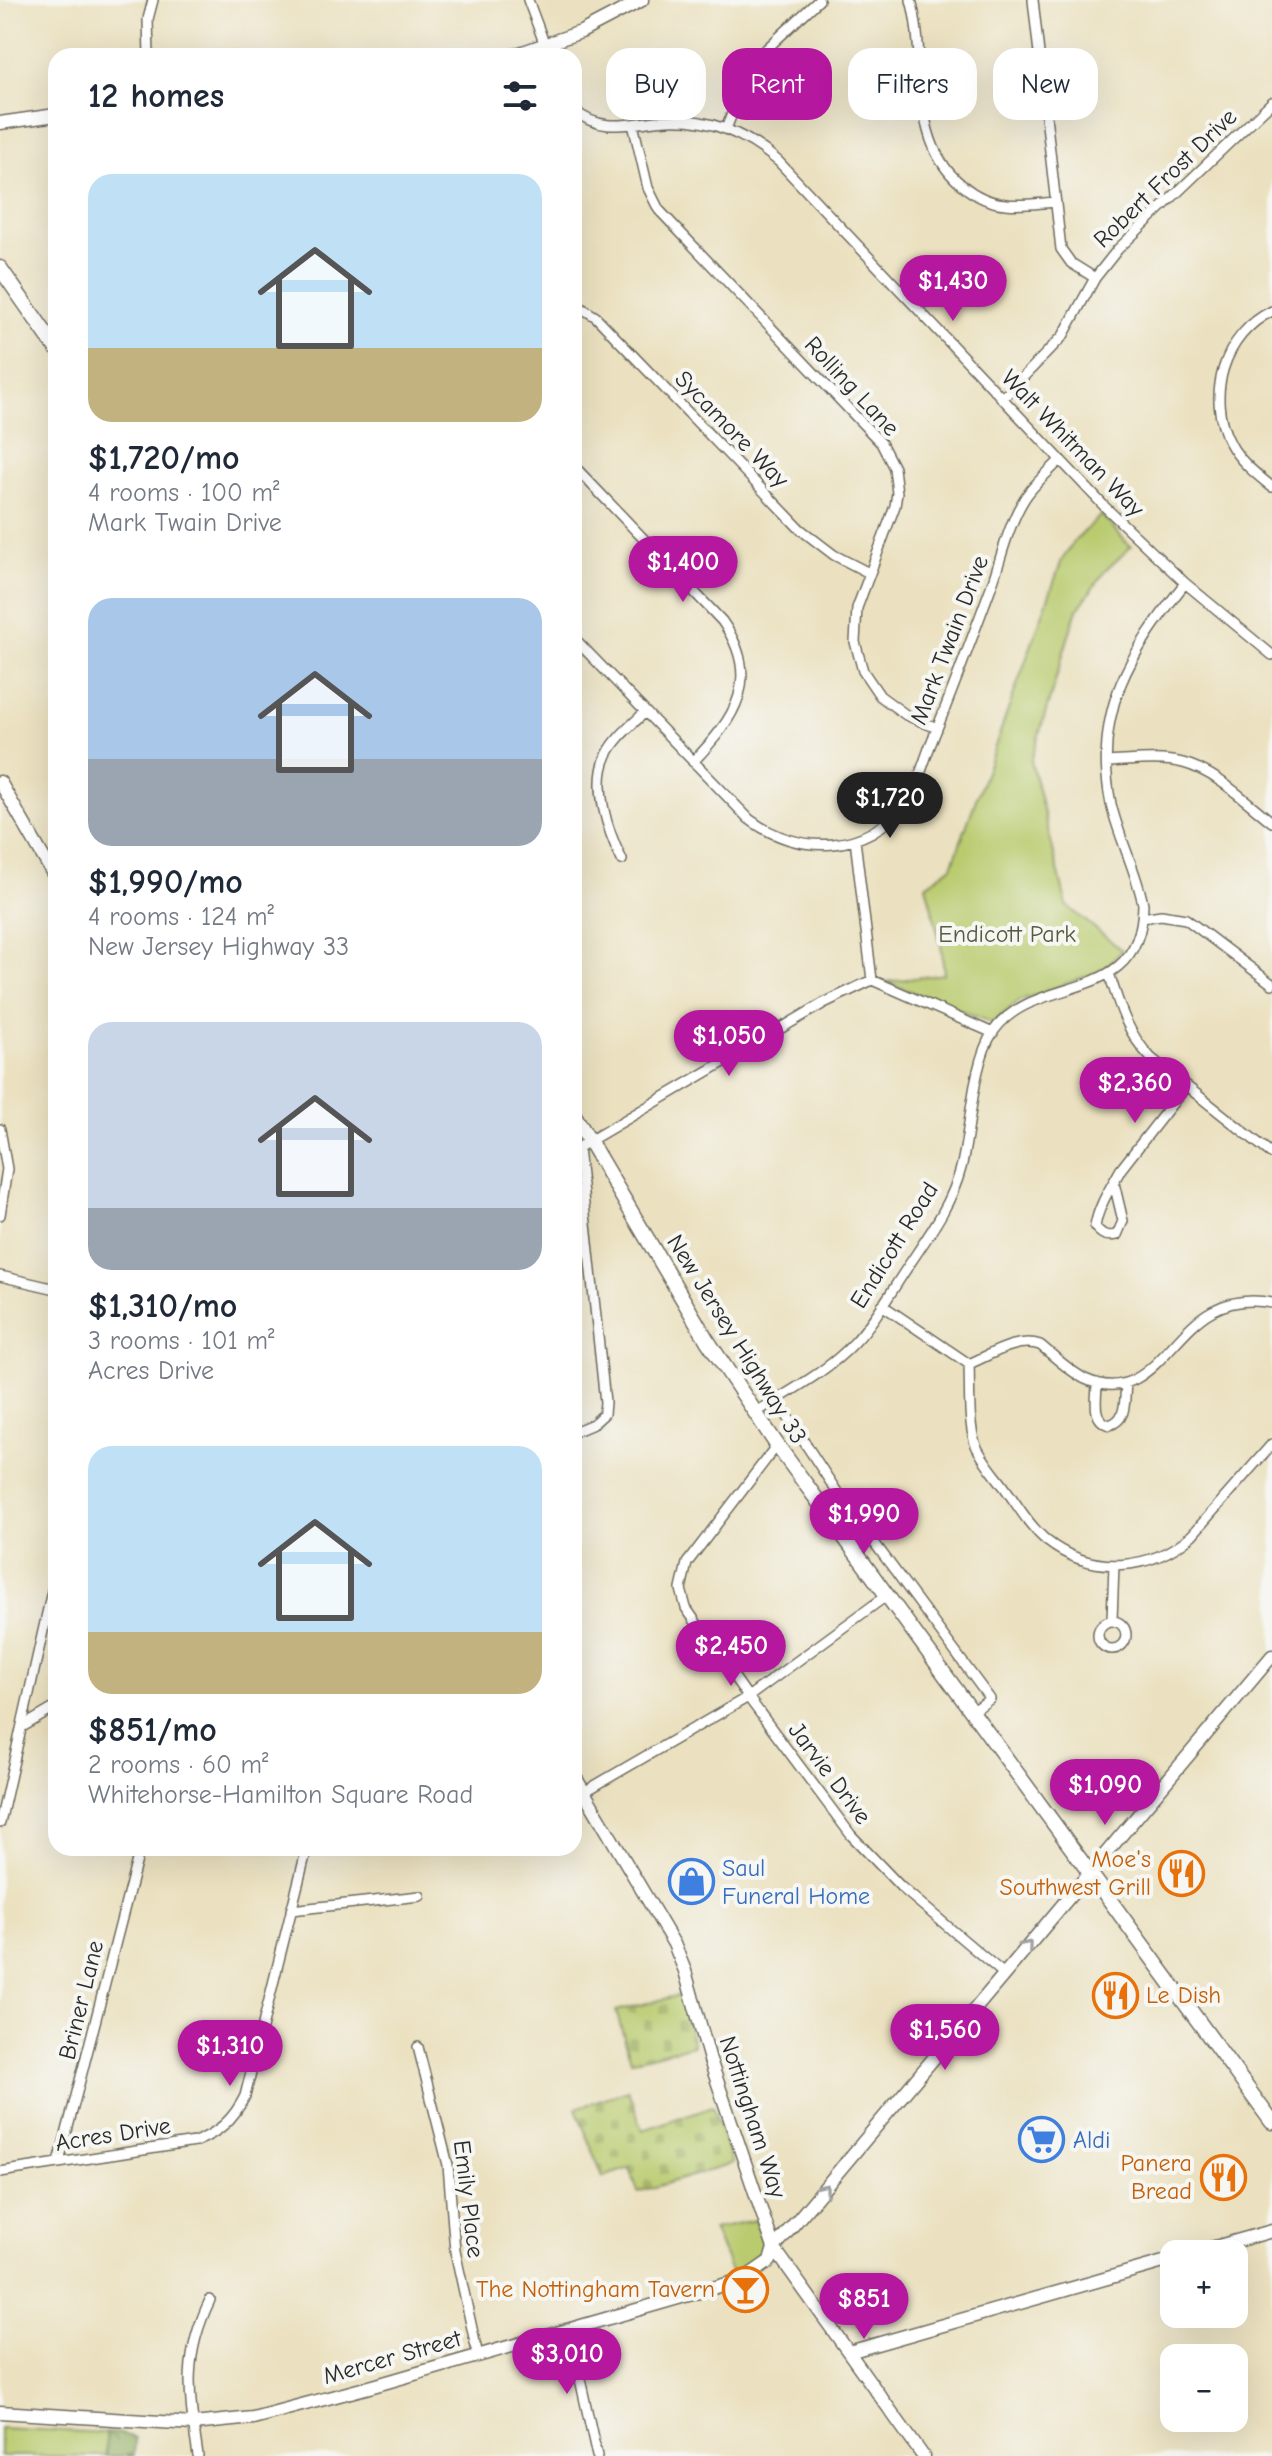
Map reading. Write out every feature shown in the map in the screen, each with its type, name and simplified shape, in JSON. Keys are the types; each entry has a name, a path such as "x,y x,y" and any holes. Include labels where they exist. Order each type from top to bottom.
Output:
{"main road":[{"path":"0,268 48,337"},
{"name":"New Jersey Highway 33","path":"582,1150 777,1445 1272,2122"}],"street":[{"path":"149,48 148,19 153,0"},
{"path":"528,0 546,48"},
{"path":"552,48 642,0"},
{"path":"726,129 750,68 819,0"},
{"path":"911,0 927,129 942,165 965,188 993,201 1007,204 1056,202"},
{"path":"1033,0 1061,249 1065,257 1095,278"},
{"name":"Robert Frost Drive","path":"1002,399 1063,336 1095,278 1118,249 1272,102"},
{"name":"Walt Whitman Way","path":"582,115 602,125 686,120 726,129 753,142 778,161 1105,507 1185,583 1272,655"},
{"path":"0,123 48,116"},
{"name":"Rolling Lane","path":"633,124 648,188 659,210 881,443 889,456 894,468 895,506 857,608 855,642 863,671 880,696 906,715 937,728"},
{"name":"Sycamore Way","path":"582,308 596,317 800,529 834,555 869,573"},
{"path":"1272,311 1253,323 1231,349 1218,396 1229,442 1249,468 1272,487"},
{"name":"Mark Twain Drive","path":"582,646 749,819 789,841 821,846 855,840 885,824 908,800 1023,501 1060,460"},
{"path":"582,474 722,621 736,645 741,674 737,704 722,731 693,762"},
{"name":"Endicott Road","path":"755,1413 855,1343 951,1196 964,1156 983,1055 993,1033 1013,1012 1026,1005 1109,973 1129,954 1137,940 1142,918 1140,890 1112,805 1107,762 1112,710 1127,668 1148,631 1185,583"},
{"path":"622,860 611,838 601,788 602,768 612,746 645,712"},
{"path":"1107,762 1166,761 1199,769 1272,822"},
{"path":"0,782 48,865"},
{"path":"855,840 872,980"},
{"path":"1142,918 1161,915 1186,919 1272,984"},
{"path":"1109,973 1131,1034 1151,1058 1272,1154"},
{"path":"582,1146 824,1003 872,980 993,1033"},
{"path":"1114,1183 1123,1221 1117,1235 1109,1237 1095,1227 1096,1217 1121,1169 1186,1086"},
{"path":"0,1129 7,1169 0,1215"},
{"path":"582,1167 605,1402 604,1414 582,1429"},
{"path":"0,1276 48,1287"},
{"path":"969,1364 1017,1344 1033,1342 1075,1372 1097,1383 1126,1383 1150,1370 1188,1330 1212,1311 1243,1301 1272,1303"},
{"path":"882,1305 969,1364"},
{"path":"969,1364 972,1429 977,1449 1045,1539 1071,1555 1093,1562 1114,1565 1153,1560 1178,1548 1272,1444"},
{"path":"1097,1383 1096,1414 1099,1420 1109,1425 1120,1421 1123,1415 1126,1383"},
{"path":"776,1399 839,1495 990,1699 972,1712"},
{"name":"Jarvie Drive","path":"777,1445 687,1563 681,1578 686,1608 833,1814 881,1869 1004,1974"},
{"path":"1112,1620 1114,1565"},
{"path":"584,1792 748,1697 886,1596"},
{"path":"0,1823 48,1609"},
{"name":"Mercer Street","path":"0,2412 193,2424 253,2418 744,2279 770,2261 774,2248 1272,1656"},
{"path":"22,1727 48,1712"},
{"name":"Nottingham Way","path":"582,1789 674,1944 774,2248 923,2456"},
{"name":"Briner Lane","path":"59,2162 138,1856"},
{"name":"Acres Drive","path":"0,2172 195,2142 230,2120 245,2096 305,1856"},
{"path":"291,1910 420,1896"},
{"name":"Emily Place","path":"418,2047 448,2165 457,2265 478,2356"},
{"path":"1240,2240 1272,2231"},
{"path":"849,2352 1160,2263"},
{"path":"198,2456 188,2370 197,2327 210,2300"},
{"path":"569,2329 597,2456"}],"green space":[{"name":"Endicott Park","path":"1101,515 1131,547 1105,571 1076,612 1031,761 1067,906 1122,950 1104,970 1019,1001 993,1023 886,982 944,974 941,945 926,885 952,866 1062,560 1074,542"},
{"path":"680,1995 693,2045 631,2061 616,2011"},
{"path":"628,2090 643,2130 713,2106 732,2164 638,2192 630,2168 603,2177 576,2108"},
{"path":"755,2220 763,2248 750,2264 733,2276 713,2229"},
{"path":"0,2428 106,2433 107,2456 0,2456"},
{"path":"106,2433 135,2438 134,2456 107,2456"}],"place":[{"name":"Moe's Southwest Grill","path":"1182,1873"},
{"name":"Saul Funeral Home","path":"691,1882"},
{"name":"Le Dish","path":"1115,1995"},
{"name":"Aldi","path":"1042,2140"},
{"name":"Panera Bread","path":"1223,2177"},
{"name":"The Nottingham Tavern","path":"746,2289"}]}
